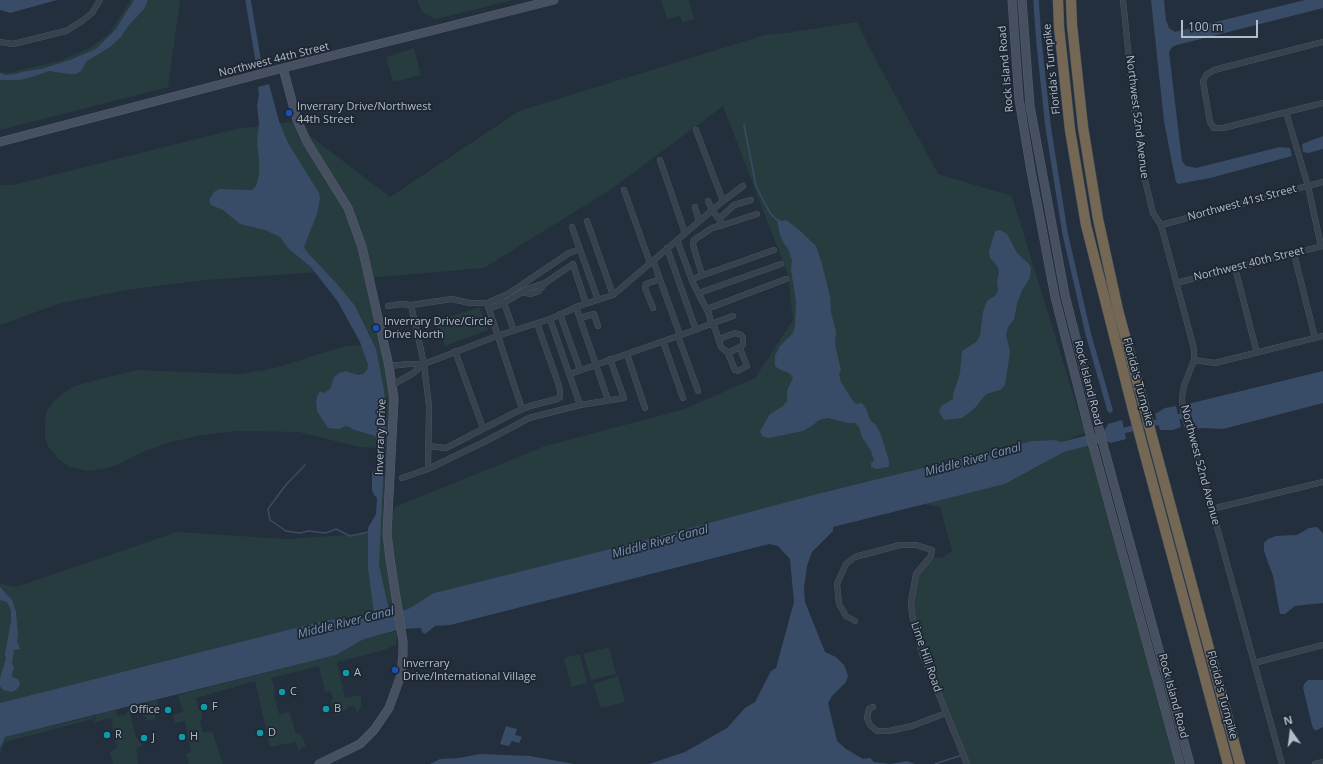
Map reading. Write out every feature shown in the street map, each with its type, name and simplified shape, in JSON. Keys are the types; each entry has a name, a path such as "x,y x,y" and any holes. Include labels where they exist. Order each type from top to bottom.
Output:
{"highway":[{"name":"Florida's Turnpike","path":"1058,0 1059,27 1070,130 1086,225 1140,438 1228,764"},
{"name":"Florida's Turnpike","path":"1071,0 1072,25 1083,127 1098,219 1118,310 1240,764"}],"main road":[{"name":"Northwest 44th Street","path":"0,142 283,68 554,0"},
{"name":"Rock Island Road","path":"1012,0 1019,99 1055,297 1093,446 1180,764"},
{"name":"Rock Island Road","path":"1022,0 1030,106 1065,295 1103,444 1190,764"},
{"name":"Inverrary Drive","path":"283,68 296,120 307,142 348,208 360,241 389,366 394,399 387,533 402,631 403,653 401,675 389,708 374,730 360,744 319,764"}],"street":[{"path":"0,42 12,44 66,31 92,13 100,0"},
{"name":"Northwest 52nd Avenue","path":"1123,0 1135,117 1144,180 1153,213 1161,225 1194,349 1194,360 1184,386 1182,404 1282,764"},
{"path":"1323,42 1214,70 1206,75 1203,81 1210,122 1214,128 1223,128 1323,103"},
{"path":"1286,112 1308,186 1322,246"},
{"path":"696,130 723,200"},
{"path":"660,160 685,232"},
{"name":"Northwest 41st Street","path":"1161,225 1323,182"},
{"path":"392,385 412,374 424,364 455,351 550,319 576,307 613,295 723,200 743,186"},
{"path":"624,190 660,279 698,391"},
{"path":"719,219 734,205 751,200"},
{"path":"708,202 723,225"},
{"path":"694,207 699,221"},
{"path":"702,275 693,245 694,240 712,228 757,214"},
{"path":"587,221 613,295"},
{"path":"572,226 598,300"},
{"path":"677,240 692,279 707,309 711,324 715,328 721,347 728,352 735,370 738,371 746,366 742,351"},
{"name":"Northwest 40th Street","path":"1176,282 1322,246"},
{"path":"667,248 696,330"},
{"path":"388,306 402,304 411,305 452,299 470,303 487,303 508,294 569,253 580,249"},
{"path":"692,279 774,250"},
{"path":"569,253 586,304"},
{"path":"1294,254 1315,338"},
{"path":"489,309 504,303 522,292 531,294 539,291 545,283 573,264"},
{"path":"699,293 781,264"},
{"path":"1235,268 1257,353"},
{"path":"653,308 645,288 646,284 660,279"},
{"path":"707,309 786,279"},
{"path":"487,303 522,410"},
{"path":"504,303 514,331"},
{"path":"411,305 424,364 429,406 428,469"},
{"path":"576,307 608,400"},
{"path":"560,314 580,370"},
{"path":"580,318 594,314 598,326"},
{"path":"570,374 733,316"},
{"path":"550,319 580,405 624,398 610,359"},
{"path":"428,446 446,448 483,428 522,410 560,397 558,383 537,323"},
{"path":"719,339 734,334 738,334 743,337 742,346 728,352"},
{"path":"1194,360 1215,363 1323,336"},
{"path":"663,341 683,398"},
{"path":"455,351 483,428"},
{"path":"626,354 645,408"},
{"path":"409,364 412,374"},
{"path":"389,366 424,364"},
{"name":"Inverrary Drive","path":"402,478 428,469 529,418 580,405"},
{"path":"1212,509 1323,482"},
{"name":"Lime Hill Road","path":"855,621 846,616 839,604 837,584 846,564 855,557 900,545 916,544 932,550 931,556 916,574 911,602 912,615 922,653 967,764"},
{"path":"1254,663 1323,644"},
{"path":"873,707 869,710 867,718 870,725 877,730 889,731 912,726 946,713"},
{"path":"1315,764 1323,762"}],"green space":[{"path":"131,0 180,0 168,87 0,130 0,71 8,73 59,61 88,49 109,34"},
{"path":"417,0 513,0 436,19 422,12"},
{"path":"661,0 689,0 694,19 682,23 680,16 667,19"},
{"path":"857,22 938,174 1012,196 1085,433 1061,442 1055,440 1032,441 817,494 634,543 434,593 408,609 393,613 389,610 371,617 327,620 0,703 0,582 1,584 16,587 177,532 287,539 376,533 381,483 381,385 351,308 320,272 206,280 126,290 61,303 0,325 0,185 13,185 236,129 292,122 390,197 519,111 765,35","holes":["723,106 788,275 793,320 755,378 685,409 545,446 395,507 388,527 394,399 369,278 484,268 613,188"]},
{"path":"414,48 421,75 393,82 386,57"},
{"path":"479,307 488,330 445,346 435,322"},
{"path":"361,345 368,365 367,370 363,374 358,375 346,371 334,377 330,389 323,393 320,392 317,396 317,411 339,429 347,426 354,430 375,436 378,448 359,447 299,432 235,431 197,436 171,442 142,452 117,465 88,471 70,467 58,459 48,446 45,439 46,412 55,400 75,386 138,370 240,374 275,368 345,346"},
{"path":"1091,444 1177,764 967,764 922,653 912,615 916,574 934,558 944,557 952,551 940,507 923,504 1005,484 1064,452"},
{"path":"397,631 396,645 384,650 337,662 345,698 361,695 361,706 357,714 355,706 347,707 347,710 341,711 341,714 335,715 331,701 333,697 330,691 325,692 319,666 271,678 275,689 274,695 279,714 290,712 295,732 302,736 306,746 298,750 296,742 270,747 255,681 196,698 199,710 201,710 203,715 202,720 200,721 203,733 212,731 223,764 189,764 186,754 191,752 185,721 175,723 173,715 183,712 178,695 336,655 364,639"},
{"path":"609,647 616,674 591,680 583,654"},
{"path":"580,654 587,683 571,687 564,658"},
{"path":"618,676 625,702 601,708 593,684"},
{"path":"157,700 158,706 153,707 156,719 147,721 146,717 143,716 141,711 130,714 136,737 142,746 137,747 138,750 136,750 138,764 113,764 110,752 117,748 111,718 94,722 96,715 115,710 118,716 125,715 128,711 128,707"},
{"path":"94,716 93,719 5,742 0,754 0,748 5,737"}],"water":[{"path":"0,0 57,0 10,13 0,10"},
{"path":"134,0 148,0 144,9 129,25 120,38 110,47 87,61 81,71 76,74 49,71 20,80 0,80 0,73 5,75 16,74 41,69 70,60 96,49 116,29"},
{"path":"1151,0 1164,0 1166,20 1169,28 1175,32 1305,0 1323,0 1323,8 1177,45 1172,47 1169,52 1182,161 1186,166 1196,168 1280,147 1290,148 1292,156 1210,178 1178,184 1176,182 1164,121"},
{"path":"269,84 279,121 288,143 319,193 320,199 317,214 304,247 355,306 376,349 384,390 386,418 379,565 389,610 393,613 408,609 434,593 634,543 817,494 1032,441 1055,440 1061,442 1104,431 1108,424 1122,420 1126,439 1111,443 1106,441 1064,452 1005,484 833,527 833,531 812,552 807,566 804,588 805,602 825,652 836,657 844,665 848,676 846,682 832,696 828,703 837,741 846,749 863,759 870,758 874,762 890,764 649,764 685,752 727,728 745,708 755,702 771,671 776,668 794,602 790,559 778,546 769,544 450,625 435,626 425,634 422,632 421,628 401,629 364,639 336,655 5,737 0,748 0,703 327,620 371,617 374,613 368,568 368,528 376,514 377,498 372,490 372,473 379,466 377,441 375,436 354,430 347,426 339,429 328,428 317,411 316,402 320,391 323,393 330,389 334,377 339,373 346,371 358,375 363,374 367,370 368,365 360,342 338,302 311,267 289,249 280,237 265,230 240,224 223,210 211,205 209,200 214,192 219,189 252,190 256,186 259,175 257,142 259,124 257,106 259,94 258,87"},
{"path":"1323,136 1323,149 1308,153 1303,152 1302,144"},
{"path":"779,219 781,221 786,220 816,246 830,296 831,312 836,332 835,345 841,370 839,374 841,382 856,404 862,403 870,420 876,425 881,435 889,461 888,467 877,469 871,467 871,463 874,461 871,451 862,437 859,427 855,423 848,423 828,418 819,420 803,431 768,438 762,436 760,431 770,414 783,406 787,401 787,391 793,378 789,373 775,366 775,356 780,346 793,333 795,326 796,301 791,270 792,260 779,231 777,220"},
{"path":"1000,230 1007,234 1017,253 1029,264 1031,269 1030,278 1022,290 1014,319 1008,327 1006,335 1010,352 1005,385 1000,390 986,394 974,409 962,418 944,420 939,411 941,406 953,399 953,393 960,373 962,351 976,342 980,336 983,312 987,301 996,295 998,290 998,267 990,258 989,252 995,231"},
{"path":"1323,371 1323,403 1223,429 1195,429 1188,404"},
{"path":"1176,406 1181,427 1173,430 1160,430 1155,414 1165,408"},
{"path":"1317,527 1323,533 1323,603 1295,606 1285,614 1280,614 1273,576 1264,551 1264,543 1268,539 1276,536 1297,535 1309,528"},
{"path":"0,587 12,600 16,612 18,635 17,641 20,649 14,650 12,664 14,668 12,674 13,678 19,680 20,685 12,692 3,690 0,686 0,678 6,659 5,654 11,621 11,610 7,602 0,600"},
{"path":"1308,680 1323,680 1323,727 1317,730 1314,730 1312,725 1303,688 1304,684"},
{"path":"506,726 517,729 515,735 522,737 519,743 512,741 509,746 500,744"},
{"path":"480,754 530,756 574,764 430,764 440,759 459,758"},
{"path":"907,761 915,764 890,764"}],"waterway":[{"path":"248,0 259,65"},
{"path":"1036,0 1048,126 1065,233 1088,333 1110,410"},
{"path":"744,125 756,186 770,213 777,220"},
{"name":"Middle River Canal","path":"1118,432 1195,413"},
{"path":"305,465 285,486 268,509 270,520 286,531 300,533 308,531 326,533 336,529 350,536 369,532"},
{"path":"935,764 962,755"}],"place":[{"name":"Inverrary Drive/Northwest 44th Street","path":"289,113"},
{"name":"Inverrary Drive/Circle Drive North","path":"376,328"},
{"name":"Inverrary Drive/International Village","path":"395,670"},
{"name":"A","path":"346,673"},
{"name":"C","path":"282,692"},
{"name":"F","path":"204,707"},
{"name":"B","path":"326,709"},
{"name":"Office","path":"168,710"},
{"name":"D","path":"260,733"},
{"name":"R","path":"107,735"},
{"name":"H","path":"182,737"},
{"name":"J","path":"144,738"}]}
